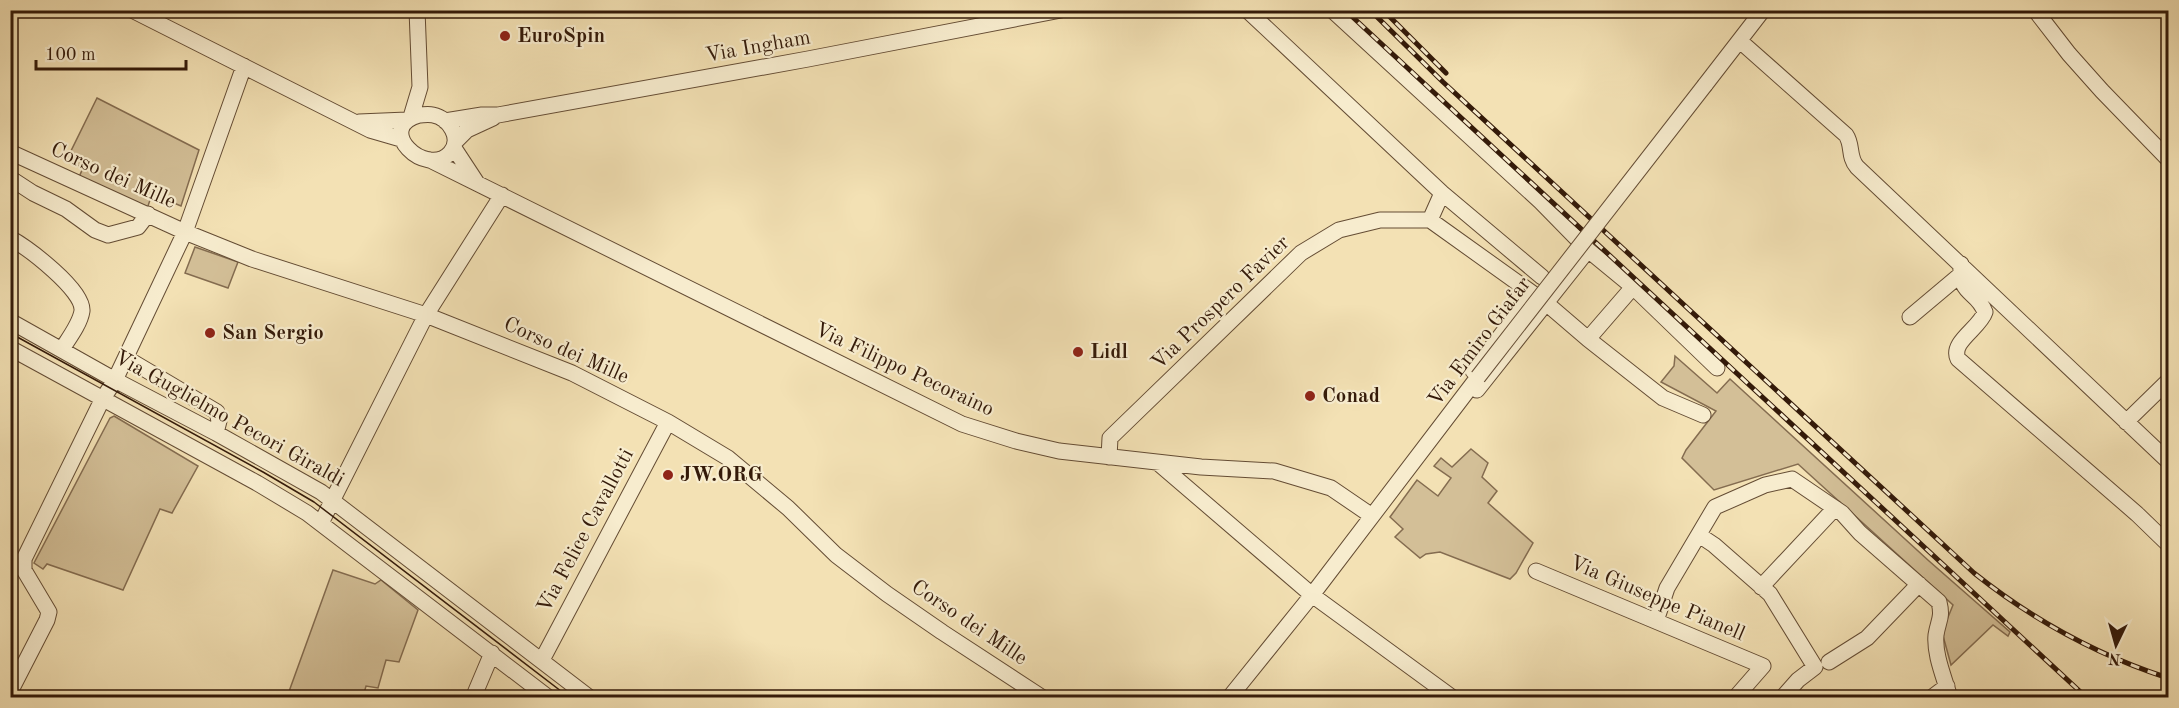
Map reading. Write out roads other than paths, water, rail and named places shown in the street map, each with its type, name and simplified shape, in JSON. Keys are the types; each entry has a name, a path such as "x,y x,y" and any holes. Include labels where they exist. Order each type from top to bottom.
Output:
{"street":[{"path":"132,10 370,130 401,140 416,156 430,160 446,157 467,130 498,115"},
{"path":"401,140 402,126 409,118 420,87 417,10"},
{"name":"Via Ingham","path":"498,115 1061,10"},
{"path":"1247,10 1442,193 1542,277"},
{"path":"1332,10 1540,202 1587,250 1633,286 1718,368"},
{"name":"Via Emiro Giafar","path":"1229,698 1429,443 1475,374 1763,10"},
{"path":"2035,10 2069,54 2102,91 2169,159"},
{"path":"1740,41 1846,135 1850,140 1851,158 1854,165 1960,269 2169,461"},
{"path":"10,692 49,612 24,570 24,560 102,400 126,358 185,232 244,66"},
{"path":"420,87 439,118 453,129 455,144 477,183"},
{"path":"356,122 498,115"},
{"name":"Corso dei Mille","path":"10,152 148,213 185,232 252,259 426,315 572,373 668,422 728,458 788,508 836,555 887,594 1043,698"},
{"name":"Via Filippo Pecoraino","path":"430,160 962,424 1016,441 1059,451 1157,462 1274,471 1331,488 1372,516"},
{"path":"10,178 33,193 66,209 95,230 108,235 138,227 148,213"},
{"path":"1442,193 1430,220 1546,303 1663,398 1703,416"},
{"path":"321,523 426,315 502,195"},
{"name":"Via Prospero Favier","path":"1109,457 1110,438 1301,253 1339,230 1350,227 1380,220 1430,220"},
{"path":"10,238 50,267 81,302 82,312 76,327 62,349"},
{"path":"1429,443 1463,408 1587,250"},
{"path":"1910,317 1960,269"},
{"path":"1960,269 1962,284 1985,312 1957,348 1958,359 2169,544"},
{"path":"1588,339 1633,286"},
{"path":"1475,374 1533,294"},
{"name":"Via Guglielmo Pecori Giraldi","path":"10,321 275,465 333,501 590,698"},
{"name":"Via Guglielmo Pecori Giraldi","path":"10,348 257,483 321,523 549,698"},
{"path":"126,358 217,412 219,422 216,433"},
{"path":"2126,422 2169,381"},
{"name":"Via Felice Cavallotti","path":"542,660 668,422"},
{"path":"1157,462 1312,595 1453,698"},
{"path":"1182,484 1190,473 1201,466"},
{"path":"1656,621 1667,588 1716,507 1765,485 1792,479 1835,508 1939,602 1942,615 1936,636 1948,692 1931,698"},
{"path":"1761,587 1835,508"},
{"path":"1699,535 1714,544 1770,594 1822,664"},
{"name":"Via Giuseppe Pianell","path":"1536,572 1762,666 1734,698"},
{"path":"1782,698 1798,680 1868,638 1918,584"},
{"path":"473,698 492,654"}],"tram line":[{"path":"10,333 314,502 570,698"}],"railway":[{"path":"1345,10 2087,698"},
{"path":"1370,10 1443,82 1974,573 2019,606 2066,634 2116,658 2168,678"},
{"path":"1383,10 1446,73"}],"place":[{"name":"EuroSpin","path":"505,36"},
{"name":"San Sergio","path":"210,333"},
{"name":"Lidl","path":"1078,352"},
{"name":"Conad","path":"1310,396"},
{"name":"JW.ORG","path":"668,475"}]}
